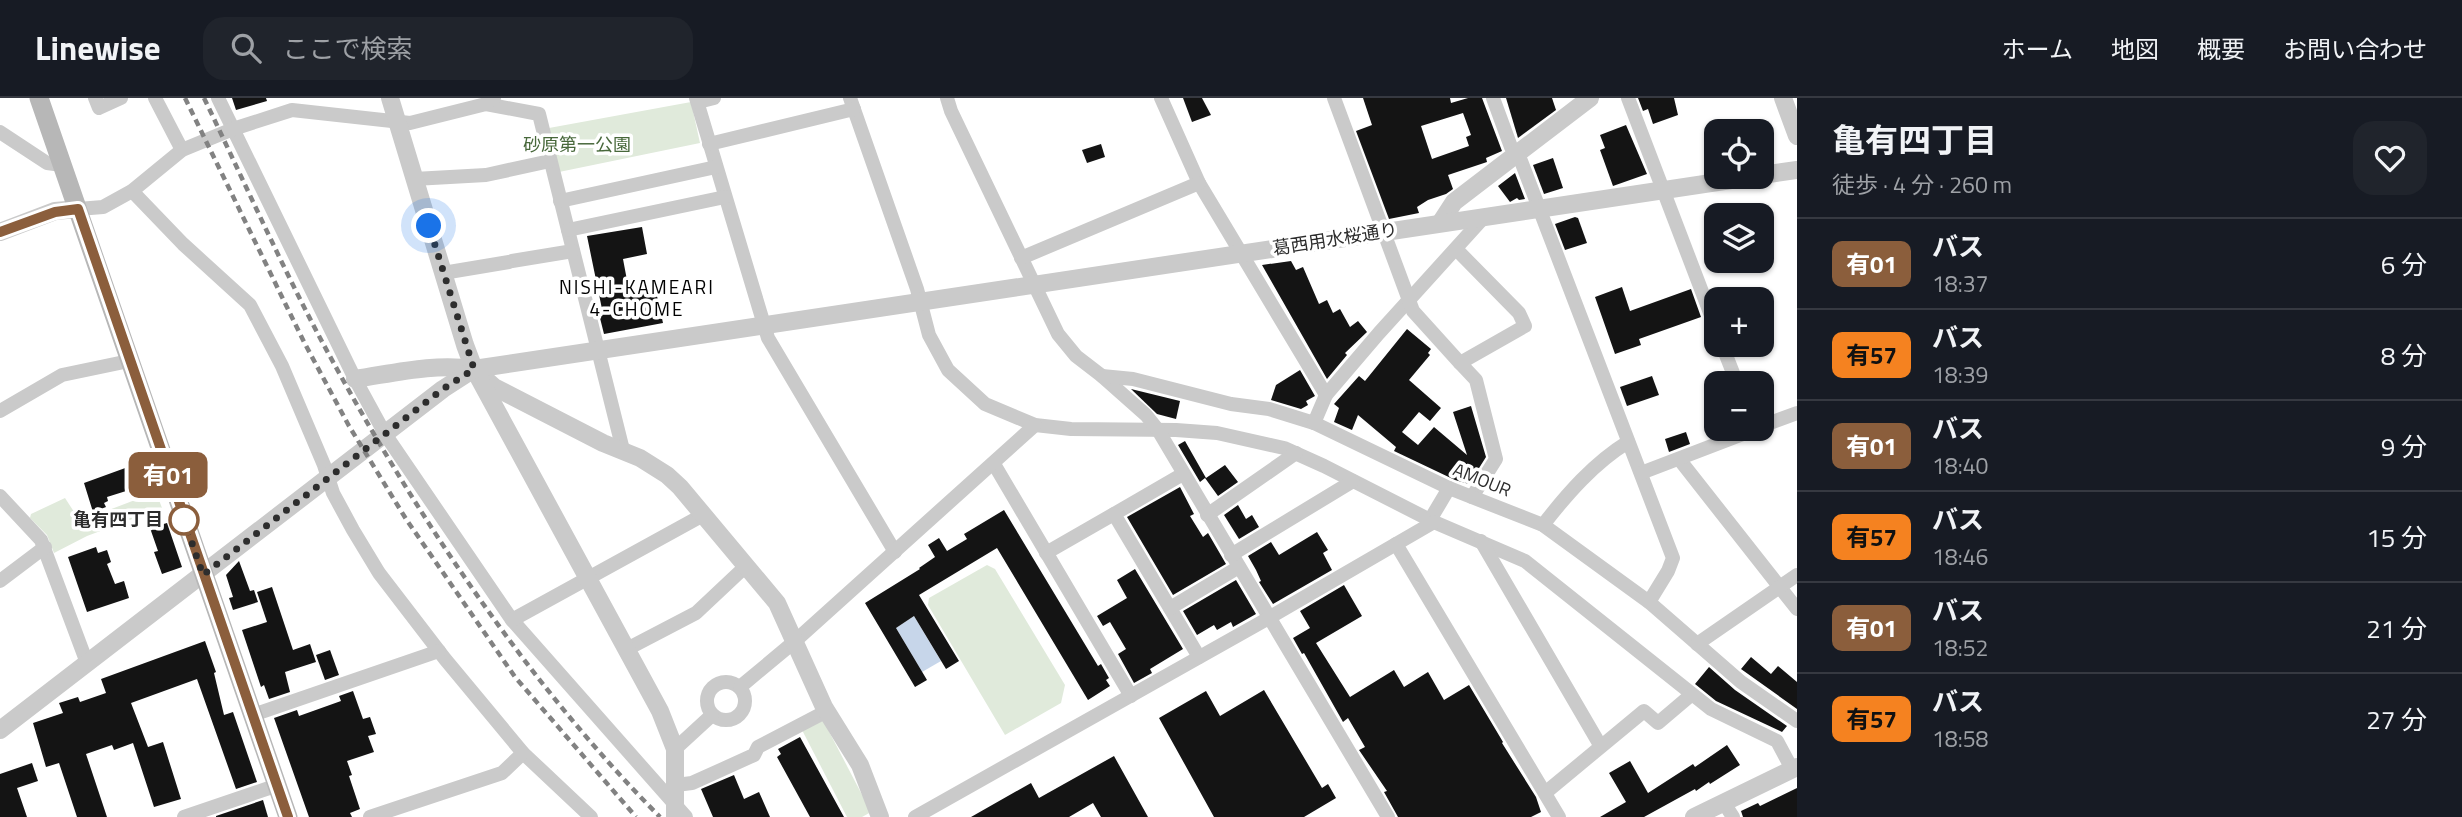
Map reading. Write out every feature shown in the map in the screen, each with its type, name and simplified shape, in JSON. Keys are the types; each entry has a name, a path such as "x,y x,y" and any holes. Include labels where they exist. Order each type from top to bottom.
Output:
{"main road":[{"path":"38,98 288,817"}],"street":[{"path":"94,98 99,108 121,98"},
{"path":"155,98 182,150"},
{"path":"218,98 355,379 385,434 512,620 679,814"},
{"path":"390,98 474,369 660,712 675,749 679,814"},
{"path":"714,98 697,100 764,324 775,349 895,552"},
{"path":"947,98 1032,284 1058,334 1076,356 1146,415 1158,430 1388,817"},
{"path":"1161,98 1199,183 1326,395"},
{"path":"1334,98 1413,311 1476,380 1496,459 1472,497"},
{"path":"1493,98 1511,147 1521,161 1673,558 1649,602"},
{"path":"1441,222 1454,202 1590,98"},
{"path":"1629,98 1704,297"},
{"path":"1783,98 1797,136"},
{"path":"0,232 55,212 103,207 132,191 182,150 290,104 410,123 490,101 539,114 623,450"},
{"path":"709,144 852,104 917,289 929,335 955,377 985,404 1035,425 1071,429 1217,433 1284,448 1432,521 1525,561 1691,695 1711,709 1777,741 1795,768 1728,810 1694,817"},
{"path":"0,132 47,163 62,165"},
{"path":"414,178 486,175 550,161"},
{"path":"560,201 716,167"},
{"path":"1774,173 1797,170"},
{"path":"1021,258 1199,183"},
{"name":"葛西用水桜通り","path":"474,369 1704,184"},
{"path":"132,191 183,244 250,305 282,366 352,530 379,573 523,753 591,817"},
{"path":"568,230 725,197"},
{"path":"1314,423 1326,395 1379,332 1485,216"},
{"path":"1456,249 1519,313 1525,326 1460,363"},
{"path":"443,273 573,251"},
{"path":"0,411 62,375 129,361"},
{"path":"355,379 441,366 474,369 494,387 603,443 623,450 667,475 777,603 827,711 860,765 880,817"},
{"path":"0,730 457,378 474,369"},
{"name":"AMOUR","path":"1102,376 1133,379 1231,404 1269,409 1314,423 1449,488 1543,526 1649,602 1741,682 1797,722"},
{"path":"1774,422 1797,413"},
{"path":"740,687 794,642 1035,425"},
{"path":"1641,473 1725,441"},
{"path":"1543,526 1575,487 1611,452 1628,442"},
{"path":"1207,515 1296,453"},
{"path":"1679,459 1797,609"},
{"path":"993,464 1131,696"},
{"path":"1046,553 1184,474"},
{"path":"1170,608 1353,481"},
{"path":"915,817 1396,544 1432,521 1449,488"},
{"path":"0,496 45,547 87,663"},
{"path":"1114,514 1199,657"},
{"path":"512,620 703,515"},
{"path":"1481,541 1601,745"},
{"path":"1396,544 1559,817"},
{"path":"0,581 45,547"},
{"path":"627,649 696,613 746,566"},
{"path":"1697,644 1797,575"},
{"path":"253,715 439,651"},
{"path":"728,682 740,687 746,698 740,715 729,721 712,715 706,703 710,690 715,685 728,682"},
{"path":"1545,793 1644,711 1658,723 1691,695"},
{"path":"677,785 692,783 754,755 758,747 827,711"},
{"path":"675,749 712,715"},
{"path":"370,817 502,774 523,753"},
{"path":"184,817 278,785"}],"green space":[{"name":"砂原第一公園","path":"691,102 700,143 559,172 549,128"},
{"path":"156,492 162,508 87,536 54,553 47,535 30,518 31,514 65,498 80,521"},
{"path":"987,565 995,569 1065,685 1061,703 1005,735 928,605 929,598"},
{"path":"823,720 871,812 862,817 847,817 802,730"}],"water":[{"path":"914,616 941,661 922,672 896,628"}],"building":[{"path":"232,98 266,98 267,101 236,110"},
{"path":"1183,98 1202,98 1211,115 1192,122"},
{"path":"1363,98 1450,98 1451,103 1468,98 1482,98 1502,151 1486,158 1487,162 1448,175 1453,189 1417,207 1419,213 1389,219 1356,131 1372,125","holes":["1463,113 1471,135 1466,137 1469,146 1432,159 1421,126"]},
{"path":"1506,98 1552,98 1556,110 1518,138"},
{"path":"1638,98 1674,98 1678,115 1653,124 1648,109 1643,111"},
{"path":"1626,125 1647,174 1613,186 1600,150 1605,148 1600,135"},
{"path":"1101,144 1105,157 1087,163 1082,150"},
{"path":"1553,158 1563,188 1544,194 1533,165"},
{"path":"1515,173 1525,199 1517,198 1510,202 1498,186"},
{"path":"1578,218 1587,243 1565,250 1555,224"},
{"path":"642,227 647,254 623,259 629,291 643,289 645,297 657,296 663,323 604,334 598,310 602,309 587,236"},
{"path":"1291,261 1296,270 1303,267 1319,304 1327,300 1333,313 1340,309 1350,327 1358,321 1367,332 1345,353 1347,355 1327,379 1262,265"},
{"path":"1622,287 1630,311 1691,289 1701,317 1639,339 1641,345 1615,354 1595,297"},
{"path":"1407,329 1431,349 1428,353 1430,355 1409,380 1441,408 1430,421 1419,412 1402,432 1418,445 1434,427 1467,455 1453,412 1471,406 1486,457 1469,484 1394,451 1396,447 1358,415 1352,430 1334,422 1339,408 1334,404 1359,376 1365,381"},
{"path":"1300,370 1315,396 1306,401 1308,405 1301,409 1271,400 1276,385"},
{"path":"1652,376 1659,395 1627,406 1620,387"},
{"path":"1131,389 1180,401 1176,419 1157,414"},
{"path":"1686,432 1690,444 1669,452 1665,439"},
{"path":"1185,441 1206,478 1225,465 1238,482 1218,496 1205,478 1200,482 1178,445"},
{"path":"128,467 130,472 137,470 142,486 107,497 108,501 104,503 106,507 93,512 84,483"},
{"path":"1180,487 1194,514 1190,516 1203,537 1208,533 1226,564 1173,595 1127,517"},
{"path":"1238,505 1246,519 1252,515 1259,527 1239,539 1224,515"},
{"path":"1004,510 1098,666 1101,664 1109,678 1106,680 1110,686 1088,700 997,548 919,595 959,661 946,669 914,616 896,628 927,680 915,687 865,603 935,557 928,545 939,538 947,551 967,539 964,534"},
{"path":"167,523 182,567 162,574 154,552 158,551 150,528"},
{"path":"1317,532 1328,550 1323,553 1332,570 1273,604 1259,582 1261,581 1248,556 1271,542 1279,555"},
{"path":"96,547 98,553 107,550 111,562 107,564 115,584 124,581 129,598 87,612 68,557"},
{"path":"239,561 250,591 254,590 258,602 233,610 229,598 233,597 226,575"},
{"path":"1135,569 1183,649 1150,669 1152,673 1134,683 1118,654 1126,649 1110,622 1103,626 1097,616 1127,598 1117,580"},
{"path":"1236,580 1256,614 1233,627 1231,622 1217,630 1214,625 1197,635 1183,611"},
{"path":"1344,585 1362,616 1316,643 1350,697 1394,670 1404,687 1428,672 1444,700 1469,685 1536,797 1541,812 1531,817 1398,817 1384,792 1387,791 1359,750 1365,747 1348,718 1343,722 1293,638 1310,628 1300,611"},
{"path":"272,587 293,650 310,644 316,662 285,672 290,692 269,699 264,685 261,687 242,630 267,622 257,592"},
{"path":"205,641 216,672 214,673 224,715 233,712 257,782 236,789 197,679 131,703 148,747 163,742 181,799 154,807 133,743 114,750 112,745 86,754 107,817 77,817 59,763 46,767 33,723 63,713 59,703 78,697 80,702 106,693 101,679"},
{"path":"330,650 339,675 325,680 316,655"},
{"path":"1751,657 1771,674 1778,666 1797,682 1797,709 1741,669"},
{"path":"1709,667 1735,690 1787,726 1782,732 1716,701 1695,684"},
{"path":"1264,690 1322,788 1328,784 1336,798 1304,817 1214,817 1159,718 1206,691 1220,716"},
{"path":"353,691 363,719 370,717 376,734 368,736 374,752 347,761 360,809 350,813 352,817 309,817 274,718 297,710 299,716 341,701 339,696"},
{"path":"800,737 844,817 810,817 777,757 781,754 778,749"},
{"path":"1727,745 1740,765 1710,784 1709,782 1696,791 1695,789 1644,817 1600,817 1626,802 1609,773 1630,761 1648,793 1693,764 1695,767"},
{"path":"1114,756 1148,817 1101,817 1093,803 1069,817 971,817 1031,783 1039,798"},
{"path":"32,763 38,781 17,788 27,817 0,817 0,774"},
{"path":"734,775 744,799 759,792 770,817 713,817 701,789"},
{"path":"1797,788 1797,817 1743,817 1741,811 1758,803 1760,806"},
{"path":"263,800 268,817 216,817 216,816"}],"railway":[{"path":"185,98 304,342 349,426 406,519 515,677 636,817"},
{"path":"204,98 319,336 354,400 431,527 516,649 562,708 660,817"}],"bus line":[{"name":"有01","path":"0,232 55,212 78,209 288,817"}],"place":[{"name":"亀有四丁目","path":"184,520"}],"district":[{"name":"NISHI-KAMEARI 4-CHOME","path":"637,298"}],"route":[{"path":"184,520 182,514 203,575 457,378 474,369 429,226"}]}
